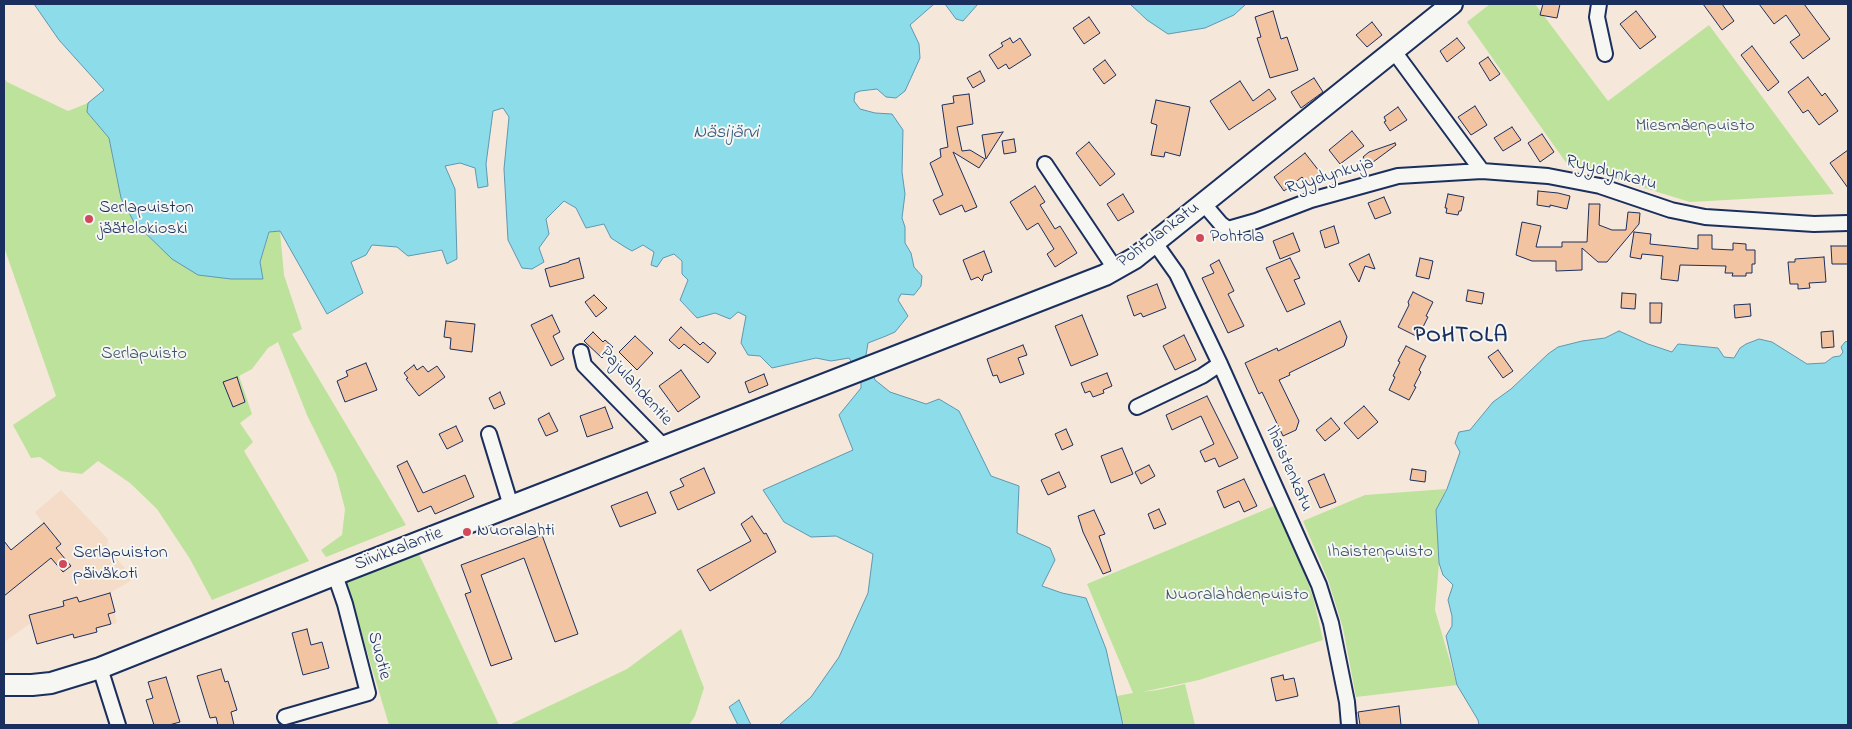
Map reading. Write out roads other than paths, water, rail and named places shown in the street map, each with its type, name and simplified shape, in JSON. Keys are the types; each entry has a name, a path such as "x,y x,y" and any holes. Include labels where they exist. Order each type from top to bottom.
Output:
{"main road":[{"name":"Pohtolankatu","path":"819,387 1116,270 1135,258 1452,4"},
{"name":"Siivikkalantie","path":"4,685 51,683 100,668 819,387"}],"street":[{"path":"1599,4 1596,17 1605,54"},
{"path":"1393,50 1482,171"},
{"path":"1045,164 1116,270"},
{"name":"Ryydynkuja","path":"1203,203 1221,224 1228,229 1256,221 1311,200 1398,176 1482,171"},
{"name":"Ryydynkatu","path":"1482,171 1548,176 1600,186 1671,210 1705,217 1814,224 1848,223"},
{"name":"Ihaistenkatu","path":"1155,242 1177,274 1220,364 1319,585 1331,623 1347,702 1349,725"},
{"name":"Pajulahdentie","path":"581,352 584,365 664,447"},
{"path":"1137,407 1202,376 1220,364"},
{"path":"489,434 511,506"},
{"name":"Suotie","path":"285,717 368,693 345,604 335,575"},
{"path":"100,668 118,725"}],"water":[{"name":"Näsijärvi","path":"34,4 934,4 910,25 919,44 920,58 905,91 896,98 886,97 877,89 855,93 854,101 860,109 875,113 892,114 903,130 902,172 905,194 902,218 905,227 905,243 911,253 914,267 922,276 921,286 914,295 901,294 898,300 908,316 895,332 868,343 866,355 875,380 890,392 926,404 939,399 959,411 991,476 1019,486 1017,533 1050,548 1055,560 1042,586 1086,598 1106,649 1123,725 779,725 811,697 839,657 868,593 873,554 836,536 811,537 784,522 763,490 853,450 839,415 861,388 861,383 849,358 831,361 816,358 772,368 760,356 748,355 741,343 746,316 738,312 730,319 715,313 697,318 680,300 688,280 682,274 682,261 674,254 663,258 657,267 651,265 654,252 643,245 632,251 611,238 604,224 586,228 576,208 564,201 546,219 549,234 539,248 544,262 532,269 522,268 508,240 504,169 509,117 503,108 493,111 486,164 488,186 478,188 475,168 460,163 445,166 455,189 457,259 447,264 442,250 408,256 397,247 372,245 366,255 351,262 363,293 327,314 280,231 269,232 260,262 263,279 231,279 198,275 172,259 134,222 121,198 109,138 87,112 88,103 104,90 59,40"},
{"path":"945,4 978,4 963,21 956,19"},
{"path":"1130,4 1246,4 1234,15 1205,28 1168,34 1147,20"},
{"path":"1619,331 1672,352 1678,344 1718,348 1724,357 1734,358 1740,348 1759,339 1772,342 1807,364 1825,363 1833,357 1840,356 1843,352 1841,347 1848,341 1848,725 1479,725 1478,720 1457,685 1446,636 1452,626 1452,616 1448,600 1453,585 1443,575 1439,563 1436,510 1447,489 1460,452 1455,443 1459,432 1470,430 1493,402 1511,389 1558,347 1605,338"},
{"path":"739,700 751,725 738,725 729,707"}],"place":[{"name":"Serlapuiston jäätelokioski","path":"89,219"},
{"name":"Pohtola","path":"1200,238"},
{"name":"Nuoralahti","path":"467,532"},
{"name":"Serlapuiston päiväkoti","path":"63,564"}],"district":[{"name":"POHTOLA","path":"1461,337"}],"park label":[{"name":"Miesmäenpuisto","path":"1695,127"},
{"name":"Serlapuisto","path":"144,355"},
{"name":"Ihaistenpuisto","path":"1380,553"},
{"name":"Nuoralahdenpuisto","path":"1237,596"}]}
